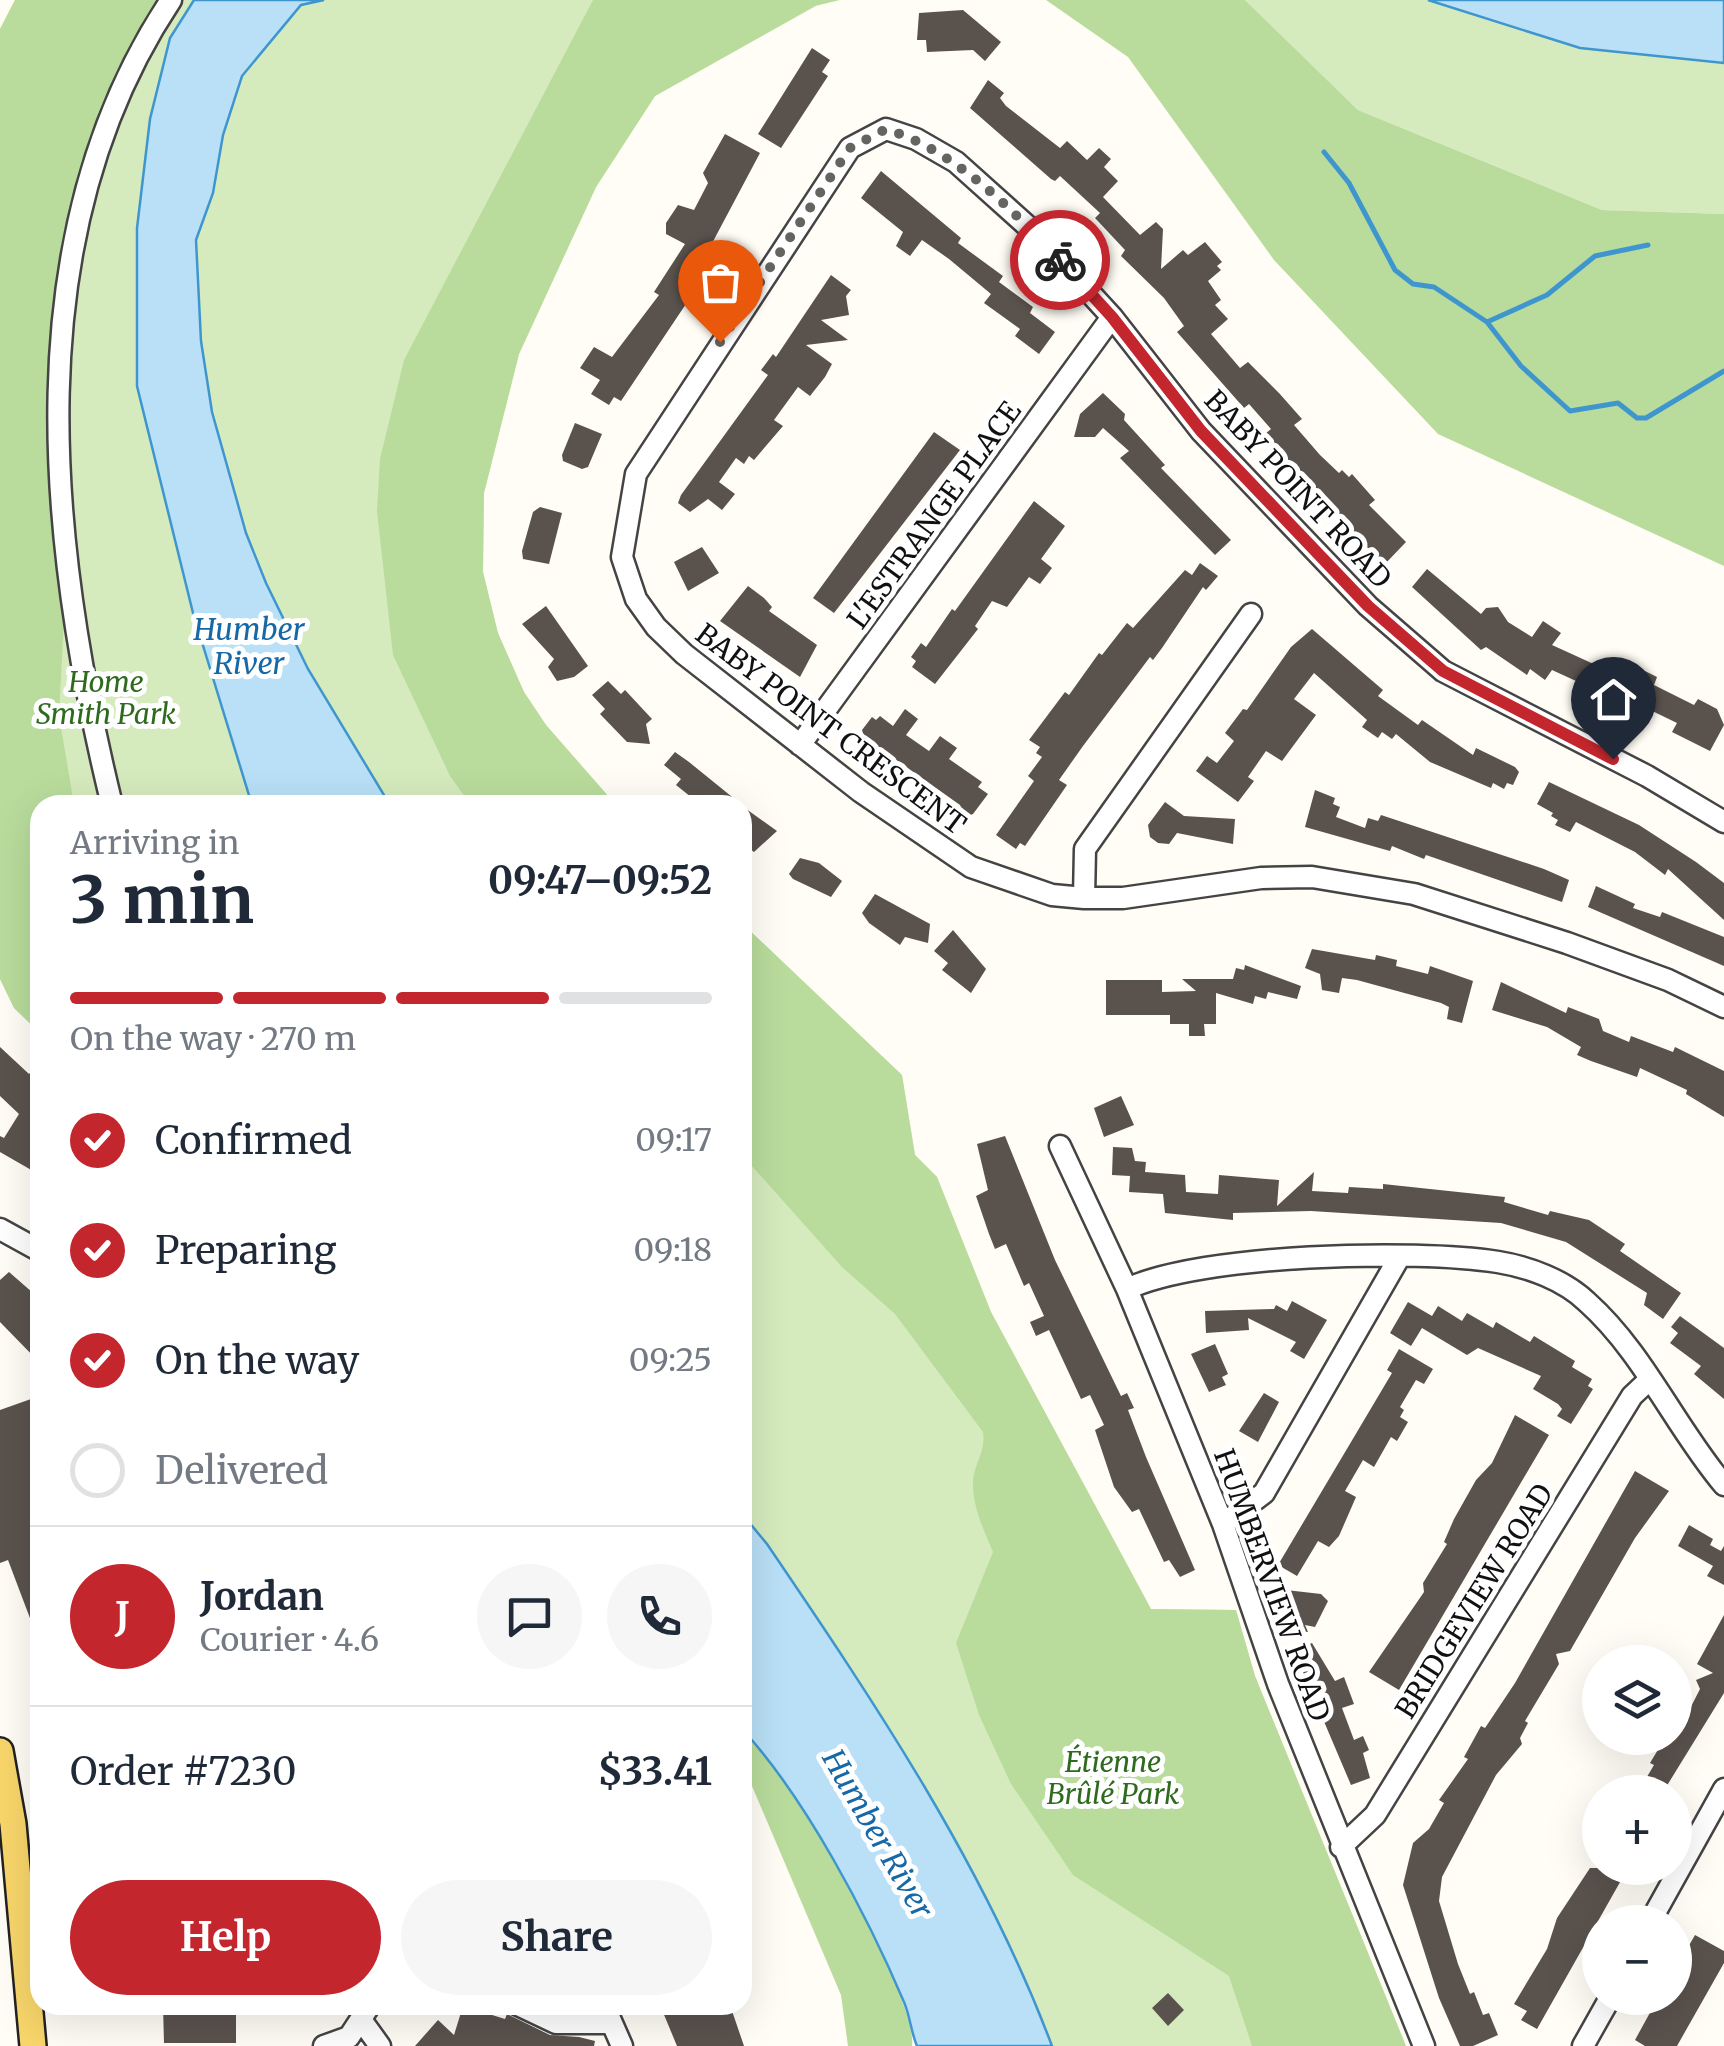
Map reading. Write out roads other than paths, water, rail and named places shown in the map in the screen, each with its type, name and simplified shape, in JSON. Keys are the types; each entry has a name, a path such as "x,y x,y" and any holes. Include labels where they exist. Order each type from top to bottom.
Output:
{"main road":[{"path":"0,1754 30,1930"},
{"path":"32,2015 32,2046"}],"street":[{"path":"110,795 68,567 60,474 60,341 67,278 95,162 133,64 171,0"},
{"name":"BABY POINT ROAD","path":"886,129 916,138 956,162 1034,232 1112,317 1201,431 1368,606 1443,671 1647,776 1724,822"},
{"name":"BABY POINT CRESCENT","path":"886,129 850,148 642,461 624,531 626,577 656,627 800,745 971,867 1052,895 1084,898 1124,898 1260,878 1312,877 1348,882 1484,913 1668,980 1724,1006"},
{"name":"L'ESTRANGE PLACE","path":"800,745 1112,317"},
{"path":"1084,898 1085,849 1251,614"},
{"name":"HUMBERVIEW ROAD","path":"1060,1146 1127,1289 1224,1524 1278,1684 1424,2046"},
{"path":"0,1229 30,1245"},
{"path":"1224,1524 1264,1493 1400,1256"},
{"path":"1127,1289 1176,1271 1400,1256 1497,1262 1558,1282 1605,1320 1724,1485"},
{"name":"BRIDGEVIEW ROAD","path":"1341,1846 1374,1815 1632,1396 1649,1380"},
{"path":"1659,1905 1724,1789"},
{"path":"324,2046 349,2038 365,2015"},
{"path":"367,2015 380,2046"},
{"path":"538,2015 556,2024 603,2015"},
{"path":"608,2015 622,2046"},
{"path":"1584,2046 1601,2015"}],"water":[{"name":"Humber River","path":"194,0 324,0 301,5 242,76 223,135 213,193 196,240 201,341 212,412 246,533 266,583 308,669 384,795 249,795 193,613 137,386 137,228 150,119 170,38"},
{"path":"1428,0 1724,0 1724,63 1580,48"},
{"path":"752,1526 925,1787 994,1914 1052,2046 917,2046 906,2007 853,1896 812,1823 752,1741"}],"waterway":[{"path":"1324,152 1349,183 1395,270 1413,284 1434,287 1487,322 1521,366 1570,411 1618,403 1637,418 1646,418 1724,371"},
{"path":"1487,322 1547,295 1595,256 1648,245"}],"park label":[{"name":"Home Smith Park","path":"106,698"},
{"name":"Étienne Brûlé Park","path":"1113,1778"}]}
